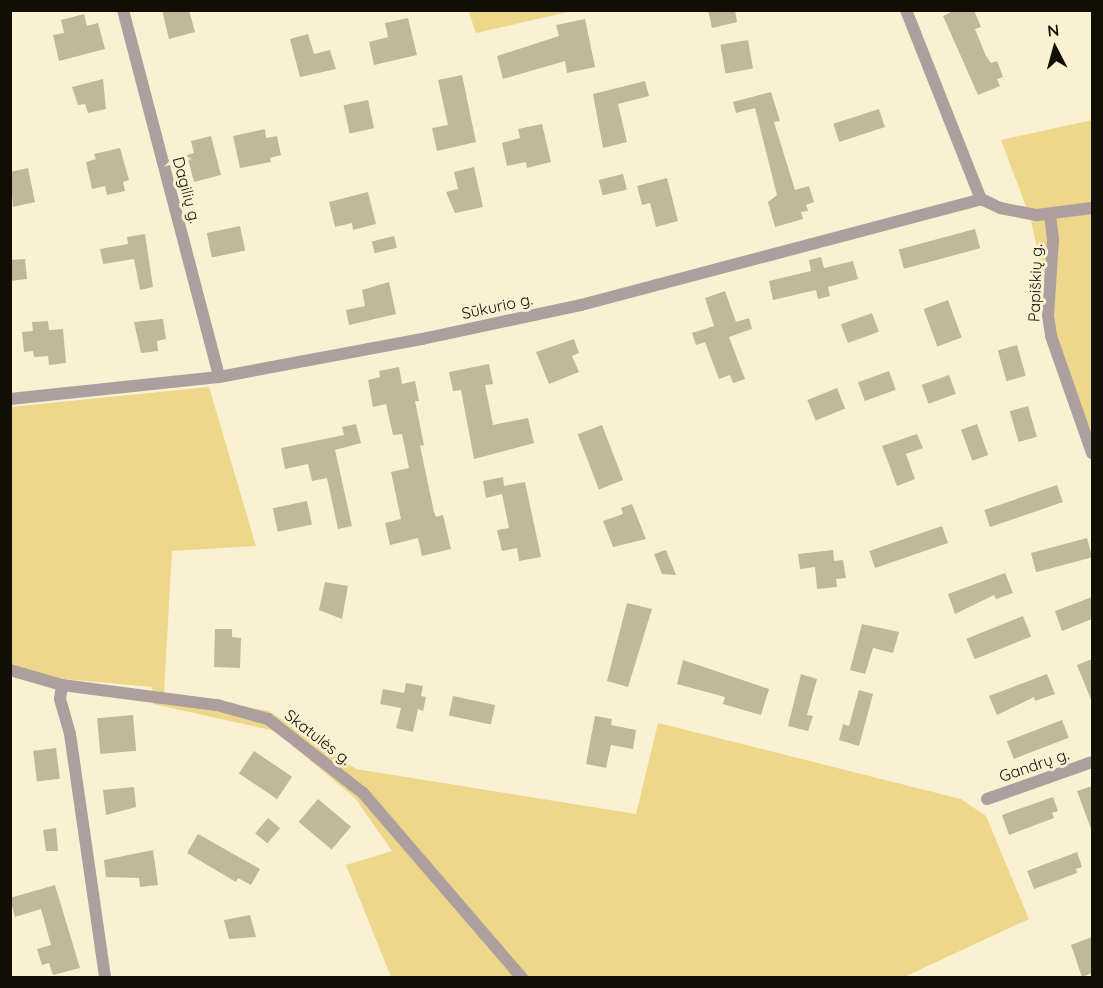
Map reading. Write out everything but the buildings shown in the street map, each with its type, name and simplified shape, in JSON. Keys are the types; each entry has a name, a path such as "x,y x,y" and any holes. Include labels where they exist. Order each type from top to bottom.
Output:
{"street":[{"name":"Dagilių g.","path":"123,10 219,377"},
{"path":"906,10 981,199 1000,208 1050,215 1092,208"},
{"name":"Sūkurio g.","path":"10,399 219,377 581,305 981,199"},
{"name":"Papiškių g.","path":"1050,215 1053,240 1047,316 1051,336 1092,453"},
{"name":"Skatulės g.","path":"10,670 62,686 216,705 268,719 363,793 522,978"},
{"path":"62,686 60,699 70,734 105,978"},
{"name":"Gandrų g.","path":"987,799 1092,762"}],"shaded area":[{"path":"468,10 572,10 572,11 476,33"},
{"path":"1092,120 1092,433 1058,346 1031,220 1001,140"},
{"path":"209,387 256,546 172,551 164,693 269,711 356,769 636,814 658,723 961,799 986,816 1029,919 904,977 391,977 346,865 392,851 355,798 275,731 153,704 152,687 11,674 10,407"}]}
